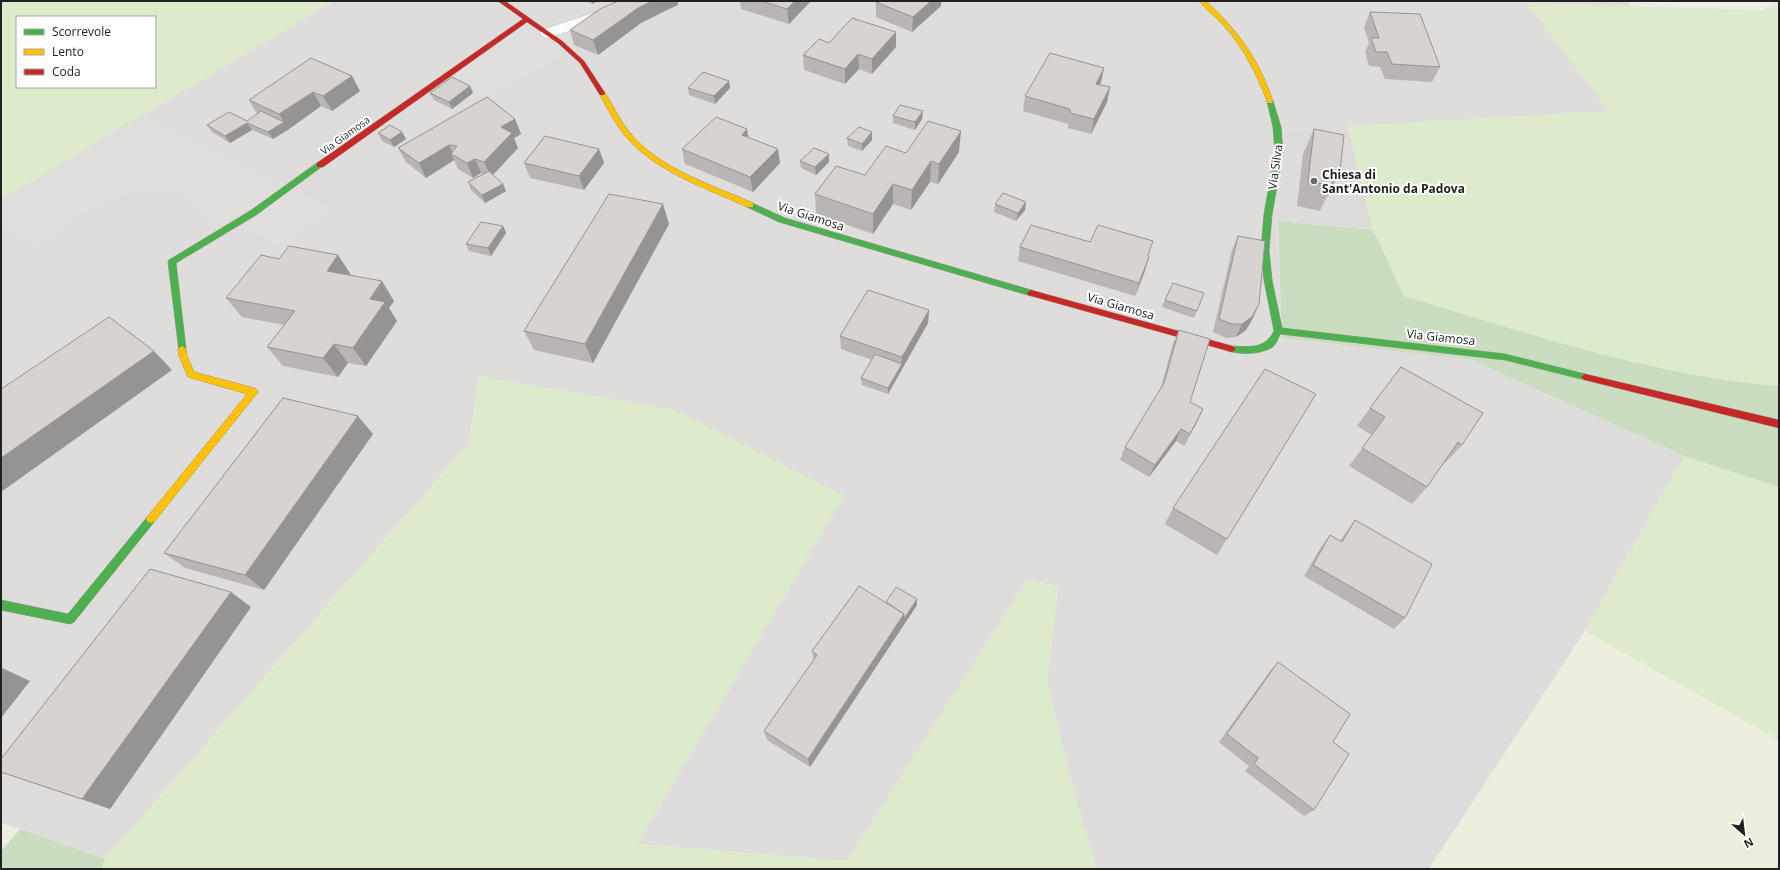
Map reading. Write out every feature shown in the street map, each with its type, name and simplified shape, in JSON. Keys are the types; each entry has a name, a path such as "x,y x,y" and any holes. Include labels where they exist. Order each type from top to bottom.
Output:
{"street":[{"name":"Via Giamosa","path":"501,1 548,33 571,51 582,62 628,135 641,148 660,162 782,220 877,249 1220,347 1246,351 1255,350 1265,347 1272,342 1277,336 1278,331 1504,357 1779,424"},
{"path":"548,33 644,1"},
{"name":"Via Silva","path":"1202,1 1229,26 1250,54 1276,120 1279,137 1279,152 1269,205 1265,251 1278,331"},
{"name":"Via Giamosa","path":"1,605 70,619 254,392 191,375 184,356 172,262 253,213 527,19"}],"shaded area":[{"path":"334,1 1627,1 1631,6 1527,3 1609,111 1287,130 1277,212 1282,338 1472,360 1684,456 1585,631 1429,869 1097,869 1072,786 1047,682 1058,587 1028,579 847,861 637,844 844,495 479,376 469,443 105,859 1,823 1,200"},
{"path":"527,19 571,51 489,96 449,74"},
{"path":"141,115 333,209 279,246 237,223 209,223 194,202 181,194 163,191 125,195 78,215 37,248 1,226 1,200"},
{"path":"1348,126 1373,230 1278,221 1277,212 1287,130"}],"green space":[{"path":"1,1 334,1 1,200"},
{"path":"1526,3 1761,10 1779,5 1779,386 1683,372 1589,351 1404,296 1373,230 1348,126 1609,111"},
{"path":"1278,221 1373,230 1404,296 1589,351 1683,372 1779,386 1779,487 1684,456 1472,360 1282,338"},
{"path":"479,376 675,410 844,495 637,844 847,861 1028,579 1058,587 1047,682 1072,786 1097,869 101,869 105,859 469,443"},
{"path":"1684,456 1779,487 1779,740 1585,631"},
{"path":"1585,631 1779,740 1779,869 1429,869"},
{"path":"1,823 20,829 1,851"},
{"path":"20,829 105,859 101,869 1,869 1,851"}],"building":[{"path":"618,1 652,1 638,8 593,40 570,30 600,9"},
{"path":"761,1 795,1 787,9"},
{"path":"931,1 913,17 876,2"},
{"path":"1370,12 1420,14 1440,67 1392,64 1387,52 1376,52 1371,38 1379,38"},
{"path":"852,18 896,32 872,59 858,54 845,69 803,55 819,39 829,43"},
{"path":"1050,53 1104,68 1096,84 1110,87 1094,119 1070,113 1070,109 1025,96"},
{"path":"311,58 352,76 323,96 313,92 279,114 249,100"},
{"path":"703,72 729,81 714,96 688,88"},
{"path":"452,77 470,86 449,102 430,93"},
{"path":"487,97 515,119 501,127 512,133 484,162 475,159 467,163 451,154 457,146 449,145 419,163 398,148"},
{"path":"900,105 923,111 915,122 893,116"},
{"path":"261,111 284,122 268,132 247,123 225,136 207,125 229,112 247,121"},
{"path":"716,117 747,129 742,135 778,149 750,177 682,149"},
{"path":"928,121 961,131 939,164 931,161 912,190 893,184 873,214 815,194 836,166 865,175 886,146 906,153"},
{"path":"390,125 402,132 390,140 378,133"},
{"path":"859,127 872,132 862,144 847,138"},
{"path":"1314,129 1344,135 1340,171 1334,170 1332,186 1308,181"},
{"path":"545,136 599,149 579,176 524,163"},
{"path":"814,148 829,154 815,167 800,161"},
{"path":"489,171 503,184 482,195 468,182"},
{"path":"1003,193 1026,202 1018,213 995,204"},
{"path":"609,194 663,204 585,344 524,331"},
{"path":"481,222 503,226 488,248 466,244"},
{"path":"1031,225 1090,242 1098,225 1153,241 1148,255 1149,257 1139,283 1020,247"},
{"path":"1238,236 1265,241 1259,304 1252,317 1242,324 1232,324 1219,319"},
{"path":"289,246 338,255 327,271 382,281 370,299 385,302 353,348 334,344 323,358 267,347 295,311 226,298 261,255 279,259"},
{"path":"1173,283 1204,293 1197,311 1165,300"},
{"path":"868,290 929,310 902,357 840,336"},
{"path":"109,317 154,351 1,458 1,389"},
{"path":"1179,330 1210,339 1190,402 1203,409 1190,434 1181,429 1155,465 1125,447 1164,383"},
{"path":"875,354 902,364 888,388 861,378"},
{"path":"1401,367 1483,413 1462,445 1458,442 1427,487 1362,448 1385,417 1370,408"},
{"path":"1265,369 1316,394 1227,539 1173,508"},
{"path":"283,398 358,416 245,575 164,553"},
{"path":"1355,520 1432,564 1405,618 1313,565 1330,535 1342,542"},
{"path":"150,569 231,592 82,799 1,772 1,759"},
{"path":"859,586 904,614 808,759 764,731 817,655 812,651"},
{"path":"896,587 917,599 904,619 904,614 886,602"},
{"path":"1278,662 1350,714 1333,742 1349,754 1314,810 1254,764 1258,758 1227,734"}],"traffic: fast":[{"path":"1232,349 1245,350 1262,348 1269,345 1278,331 1268,280 1265,250 1268,214 1279,153 1277,127 1270,101"},
{"path":"182,349 172,262 253,213 320,165"},
{"path":"750,205 782,220 1031,293"},
{"path":"1278,331 1505,357 1585,377"},
{"path":"1,605 70,619 151,519"}],"traffic: slow":[{"path":"1202,1 1244,46 1258,70 1270,101"},
{"path":"602,93 617,120 628,135 652,157 702,184 750,205"},
{"path":"151,519 254,392 191,375 183,356 182,349"}],"traffic: jam":[{"path":"501,1 560,42 582,62 602,93"},
{"path":"320,165 527,19"},
{"path":"1031,293 1232,349"},
{"path":"1585,377 1779,424"}],"place":[{"name":"Chiesa di Sant'Antonio da Padova","path":"1314,181"}]}
